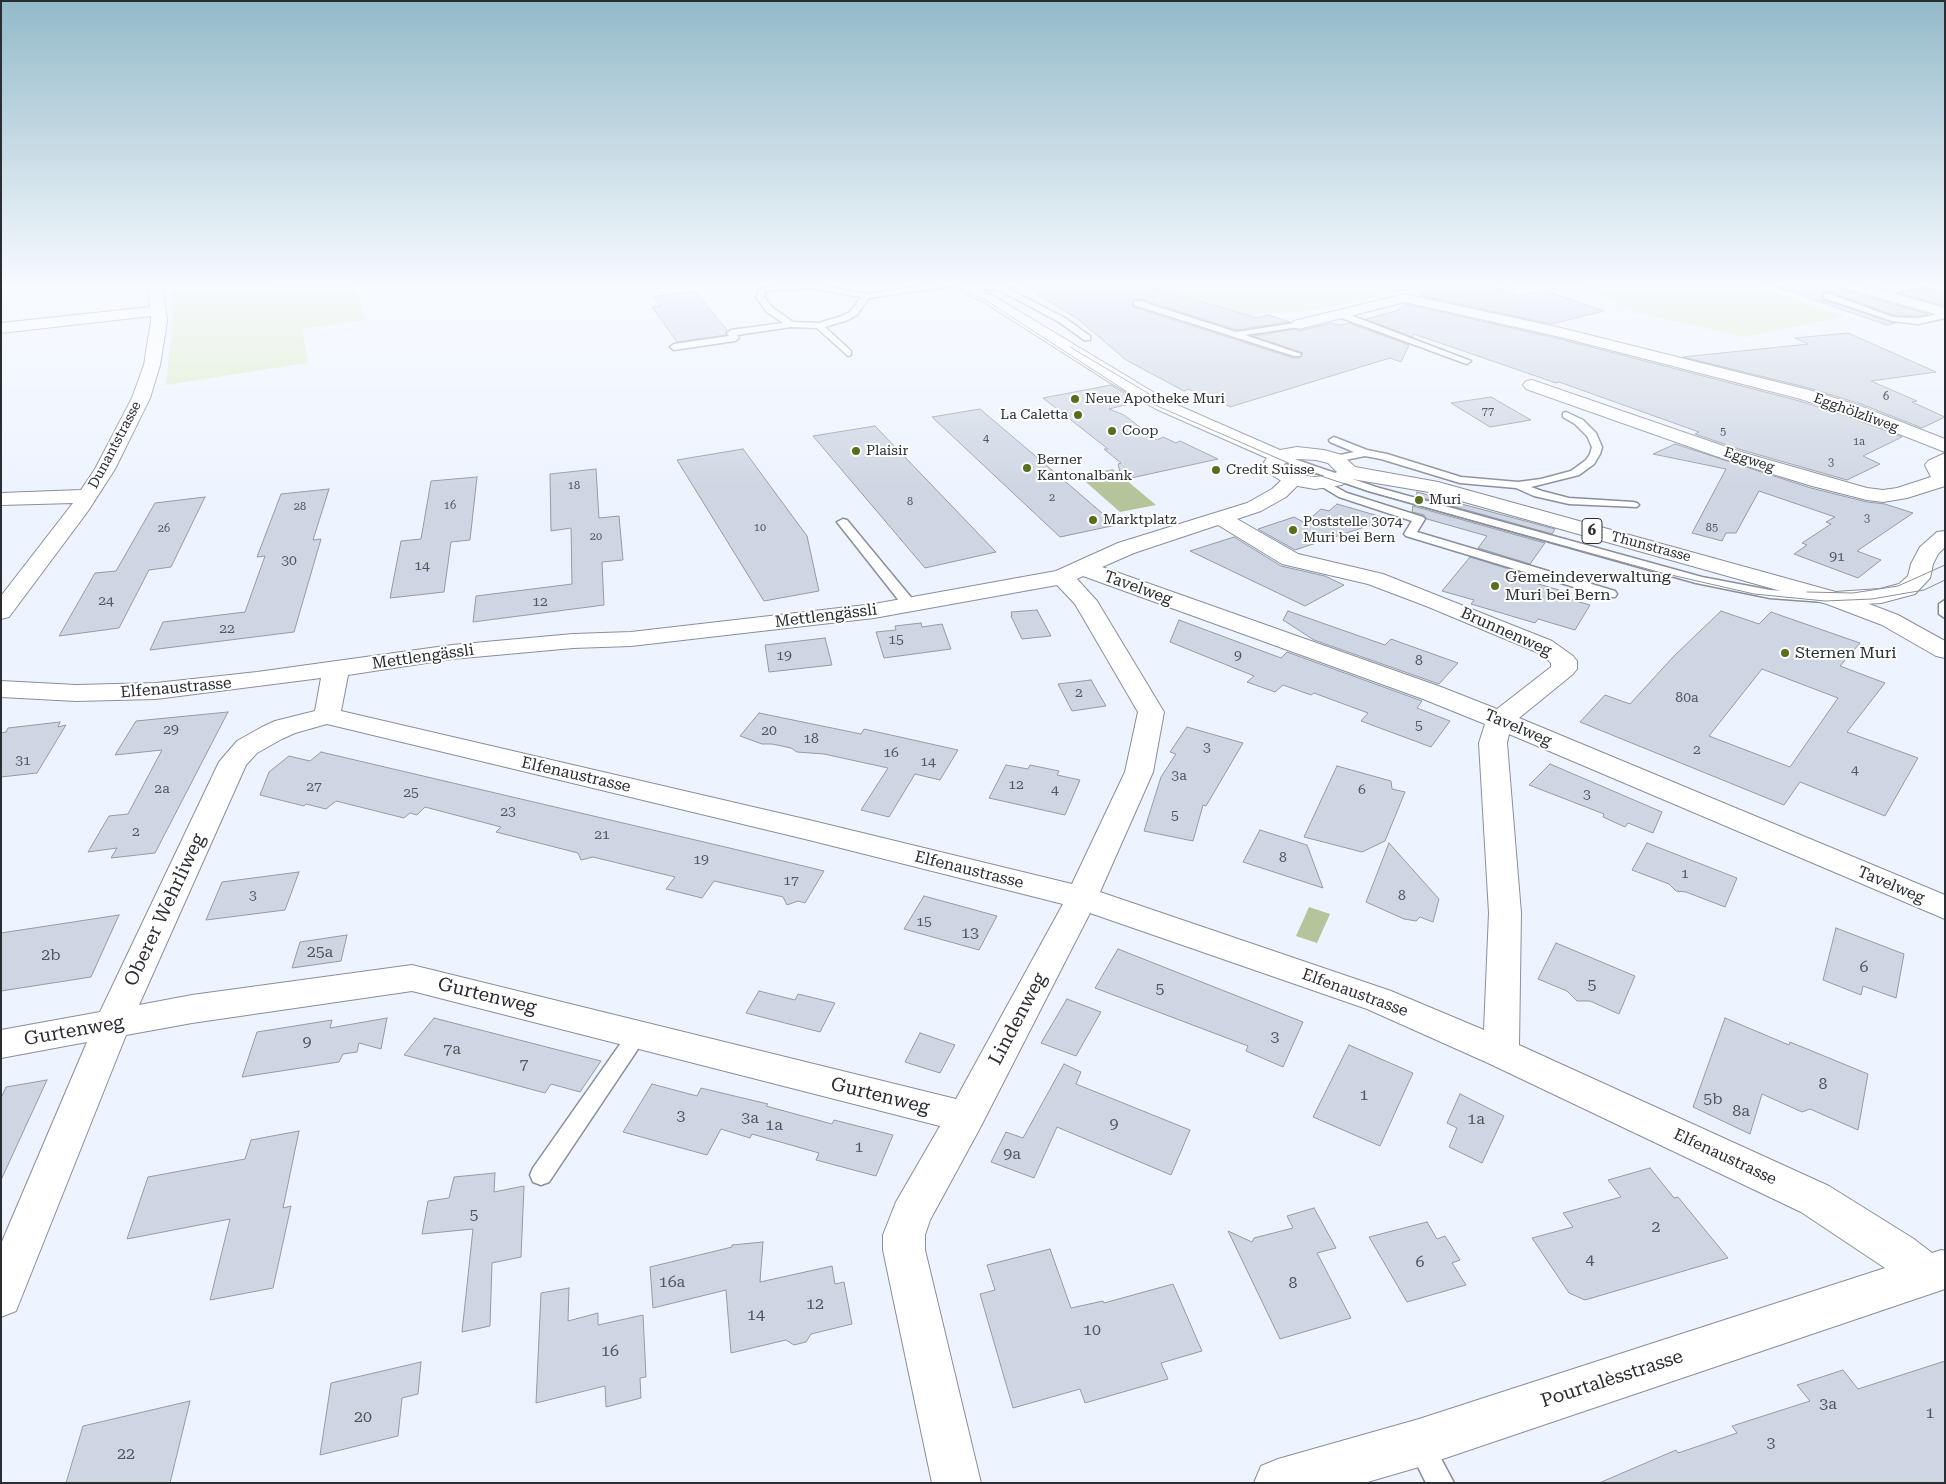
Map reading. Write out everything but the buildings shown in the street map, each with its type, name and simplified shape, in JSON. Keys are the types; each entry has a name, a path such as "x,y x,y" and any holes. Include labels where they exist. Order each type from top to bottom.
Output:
{"street":[{"name":"Dunantstrasse","path":"1,612 88,496 116,449 141,398 152,365 154,351"},
{"path":"1072,351 1162,405 1280,457"},
{"name":"Egghölzliweg","path":"1634,351 1844,406 1945,446"},
{"name":"Eggweg","path":"1532,385 1734,456 1867,494 1883,496 1900,494 1942,480 1934,465 1945,458"},
{"path":"1307,453 1336,473 1293,480 1276,469 1274,462 1288,454 1307,453"},
{"name":"Thunstrasse","path":"1336,473 1431,486 1835,599 1890,620 1945,651"},
{"name":"Mettlengässli","path":"336,670 452,652 573,640 631,638 853,614 1072,573 1126,548 1265,502 1279,494 1293,480"},
{"path":"1,499 88,496"},
{"name":"Brunnenweg","path":"1220,518 1290,558 1375,579 1534,642 1561,657 1564,661 1564,669 1500,720"},
{"path":"1835,599 1881,596 1907,590 1918,578 1928,552 1945,537"},
{"name":"Tavelweg","path":"1072,573 1432,693 1945,908"},
{"name":"Lindenweg","path":"957,1483 904,1250 904,1235 911,1215 966,1117 1082,898 1139,772 1151,712 1085,601 1072,573"},
{"path":"327,716 336,670"},
{"name":"Elfenaustrasse","path":"1,689 76,693 156,690 336,670"},
{"name":"Elfenaustrasse","path":"327,716 799,828 1082,898 1379,1000 1501,1053 1815,1199 1899,1252 1936,1272"},
{"name":"Oberer Wehrliweg","path":"1,1296 112,1025 233,762 247,747 272,733 285,727 327,716"},
{"path":"1500,720 1493,743 1505,913 1501,1053"},
{"name":"Gurtenweg","path":"1,1044 192,1009 396,978 412,978 966,1117"},
{"name":"Pourtalèsstrasse","path":"1278,1483 1419,1443 1936,1272"}],"lane":[{"path":"1290,351 1298,354"},
{"path":"1440,351 1467,361"},
{"path":"1334,440 1365,453 1383,456 1460,480 1518,485 1542,482 1575,473 1590,462 1597,447 1597,441 1583,426 1566,415"},
{"path":"1365,453 1336,473 1343,495 1419,519 1410,534 1610,594"},
{"path":"1518,485 1538,494 1569,501 1633,505"},
{"path":"843,522 909,604"},
{"path":"1945,604 1945,614"},
{"path":"541,1175 637,1034"},
{"path":"1419,1443 1441,1483"}],"shaded area":[{"path":"169,351 306,351 307,363 166,385"},
{"path":"1113,469 1156,505 1120,512 1079,476"},
{"path":"1309,907 1330,914 1317,943 1296,936"}],"tram line":[{"path":"1064,351 1132,395 1309,472 1369,492 1658,572 1754,594 1825,601 1872,599 1924,590 1945,580"},
{"path":"1077,351 1158,399"},
{"path":"1807,592 1853,593 1898,586 1945,565"}],"place":[{"name":"Neue Apotheke Muri","path":"1075,399"},
{"name":"La Caletta","path":"1078,415"},
{"name":"Coop","path":"1112,431"},
{"name":"Plaisir","path":"856,451"},
{"name":"Berner Kantonalbank","path":"1027,468"},
{"name":"Credit Suisse","path":"1216,470"},
{"name":"Muri","path":"1419,500"},
{"name":"Marktplatz","path":"1093,520"},
{"name":"Poststelle 3074 Muri bei Bern","path":"1293,530"},
{"name":"Gemeindeverwaltung Muri bei Bern","path":"1495,586"},
{"name":"Sternen Muri","path":"1785,653"}]}
